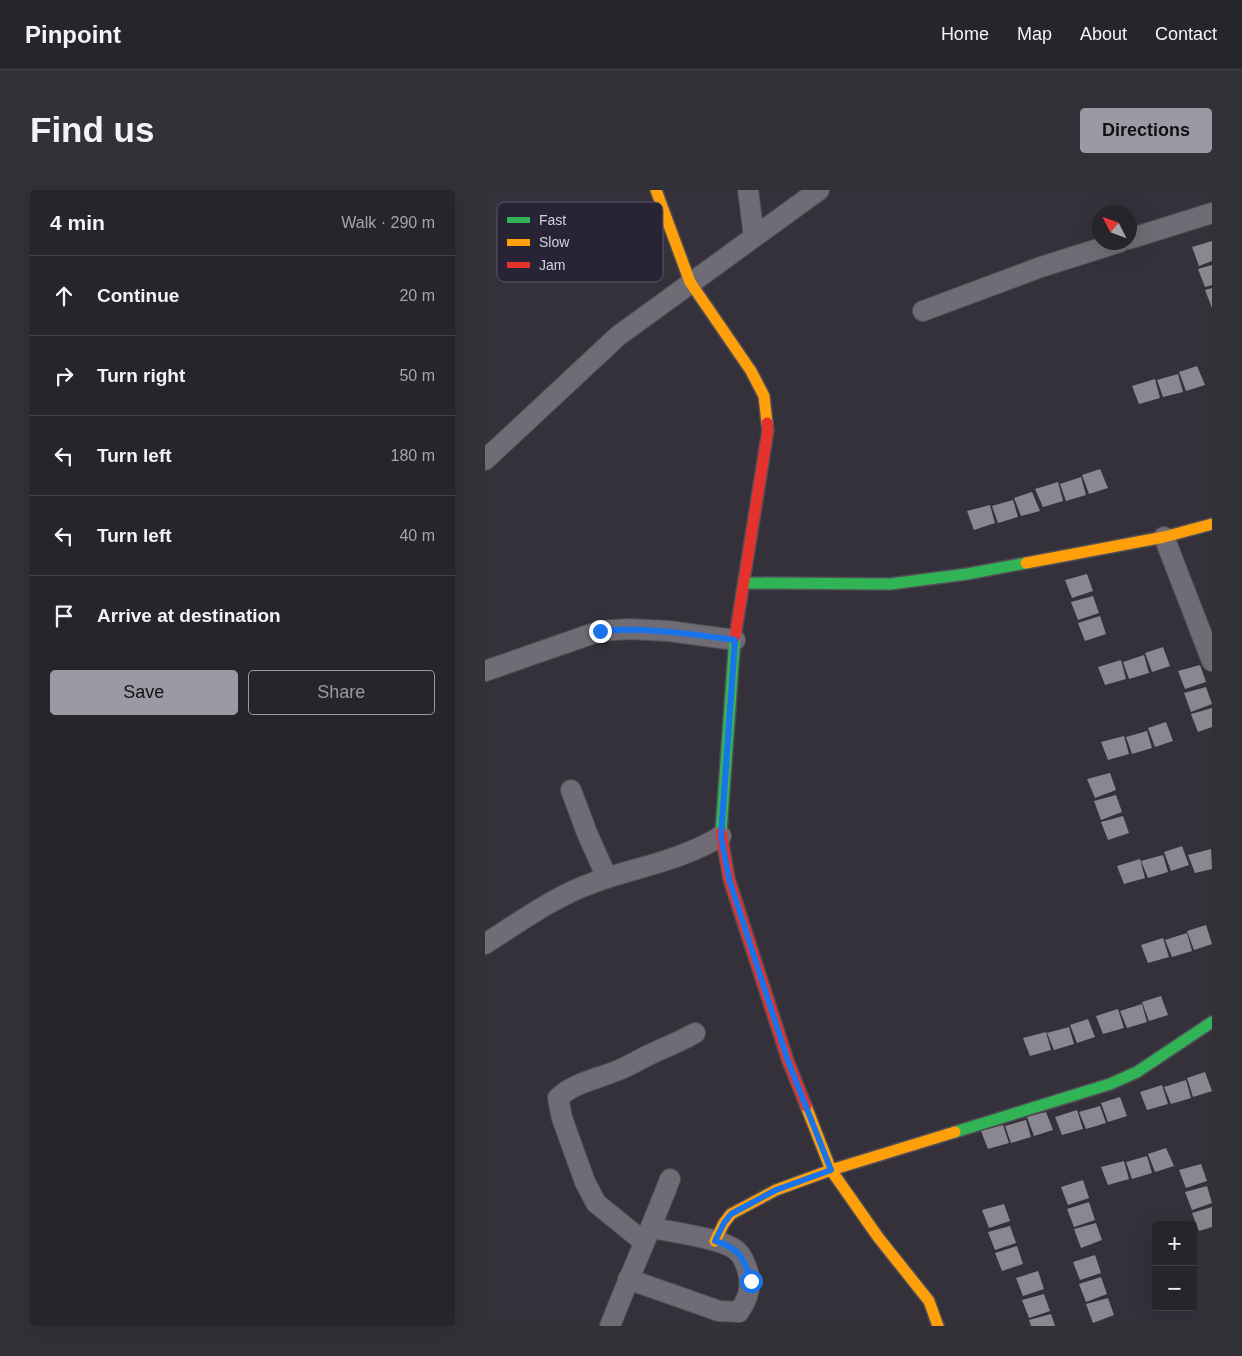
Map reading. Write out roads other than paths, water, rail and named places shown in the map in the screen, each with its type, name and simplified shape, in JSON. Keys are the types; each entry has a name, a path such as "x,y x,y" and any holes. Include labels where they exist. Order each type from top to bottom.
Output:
{"street":[{"path":"656,190 660,202"},
{"path":"748,190 754,237"},
{"path":"485,460 618,336 819,190"},
{"path":"663,209 690,282 751,371 764,396 768,430 735,640 721,836 729,879 788,1061 831,1170 878,1237 929,1301 938,1326"},
{"path":"1137,237 1212,213"},
{"path":"923,311 1041,267 1095,250"},
{"path":"743,583 890,584 967,574 1164,537 1212,524"},
{"path":"1164,537 1212,661"},
{"path":"485,671 600,631 629,629 668,631 735,640"},
{"path":"571,790 607,878"},
{"path":"485,944 555,898 607,878 682,855 705,846 721,836"},
{"path":"715,1241 731,1214 776,1190 831,1170 1110,1084 1137,1072 1212,1022"},
{"path":"628,1279 719,1311 739,1312 747,1300 751,1281 745,1263 738,1251 715,1241 647,1235 596,1203 585,1182 562,1118 558,1098 566,1091 592,1078 621,1069 695,1034"},
{"path":"610,1326 670,1179"}]}
